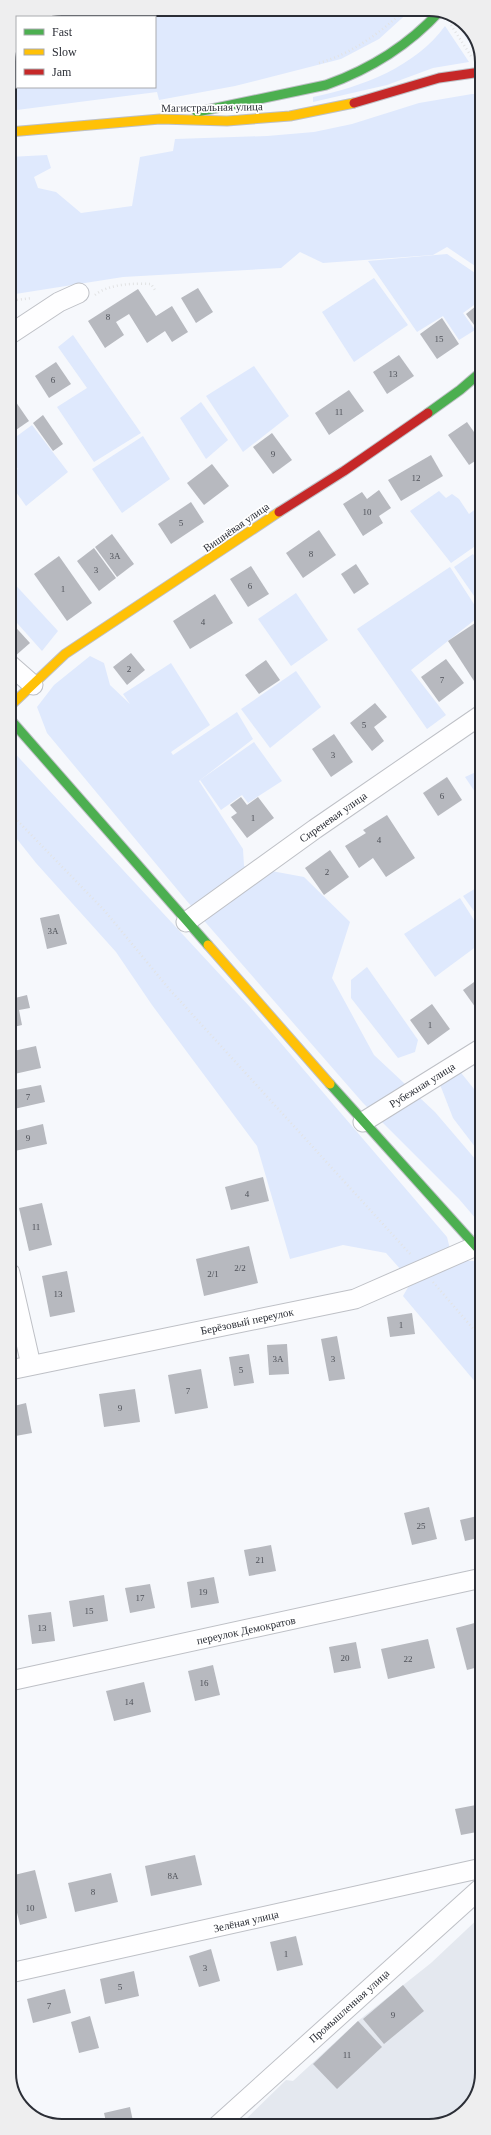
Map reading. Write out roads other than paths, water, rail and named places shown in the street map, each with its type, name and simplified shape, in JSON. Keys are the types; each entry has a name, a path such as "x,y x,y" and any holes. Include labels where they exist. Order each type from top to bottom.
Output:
{"street":[{"path":"160,120 326,85 347,78 392,55 419,33 435,16"},
{"name":"Магистральная улица","path":"16,131 160,120 227,121 290,116 364,101 438,78 475,72"},
{"path":"16,330 59,302 79,293"},
{"name":"Вишнёвая улица","path":"16,701 65,654 193,572 253,529 344,471 460,390 475,377"},
{"path":"16,670 33,685"},
{"name":"Сиреневая улица","path":"186,922 315,829 475,719"},
{"path":"16,726 186,922 363,1122 475,1246"},
{"name":"Рубежная улица","path":"363,1122 475,1052"},
{"name":"Берёзовый переулок","path":"16,1368 355,1299 475,1252"},
{"path":"16,1301 30,1365"},
{"name":"переулок Демократов","path":"16,1680 475,1580"},
{"name":"Зелёная улица","path":"16,1972 475,1870"},
{"name":"Промышленная улица","path":"225,2119 475,1893"}]}
